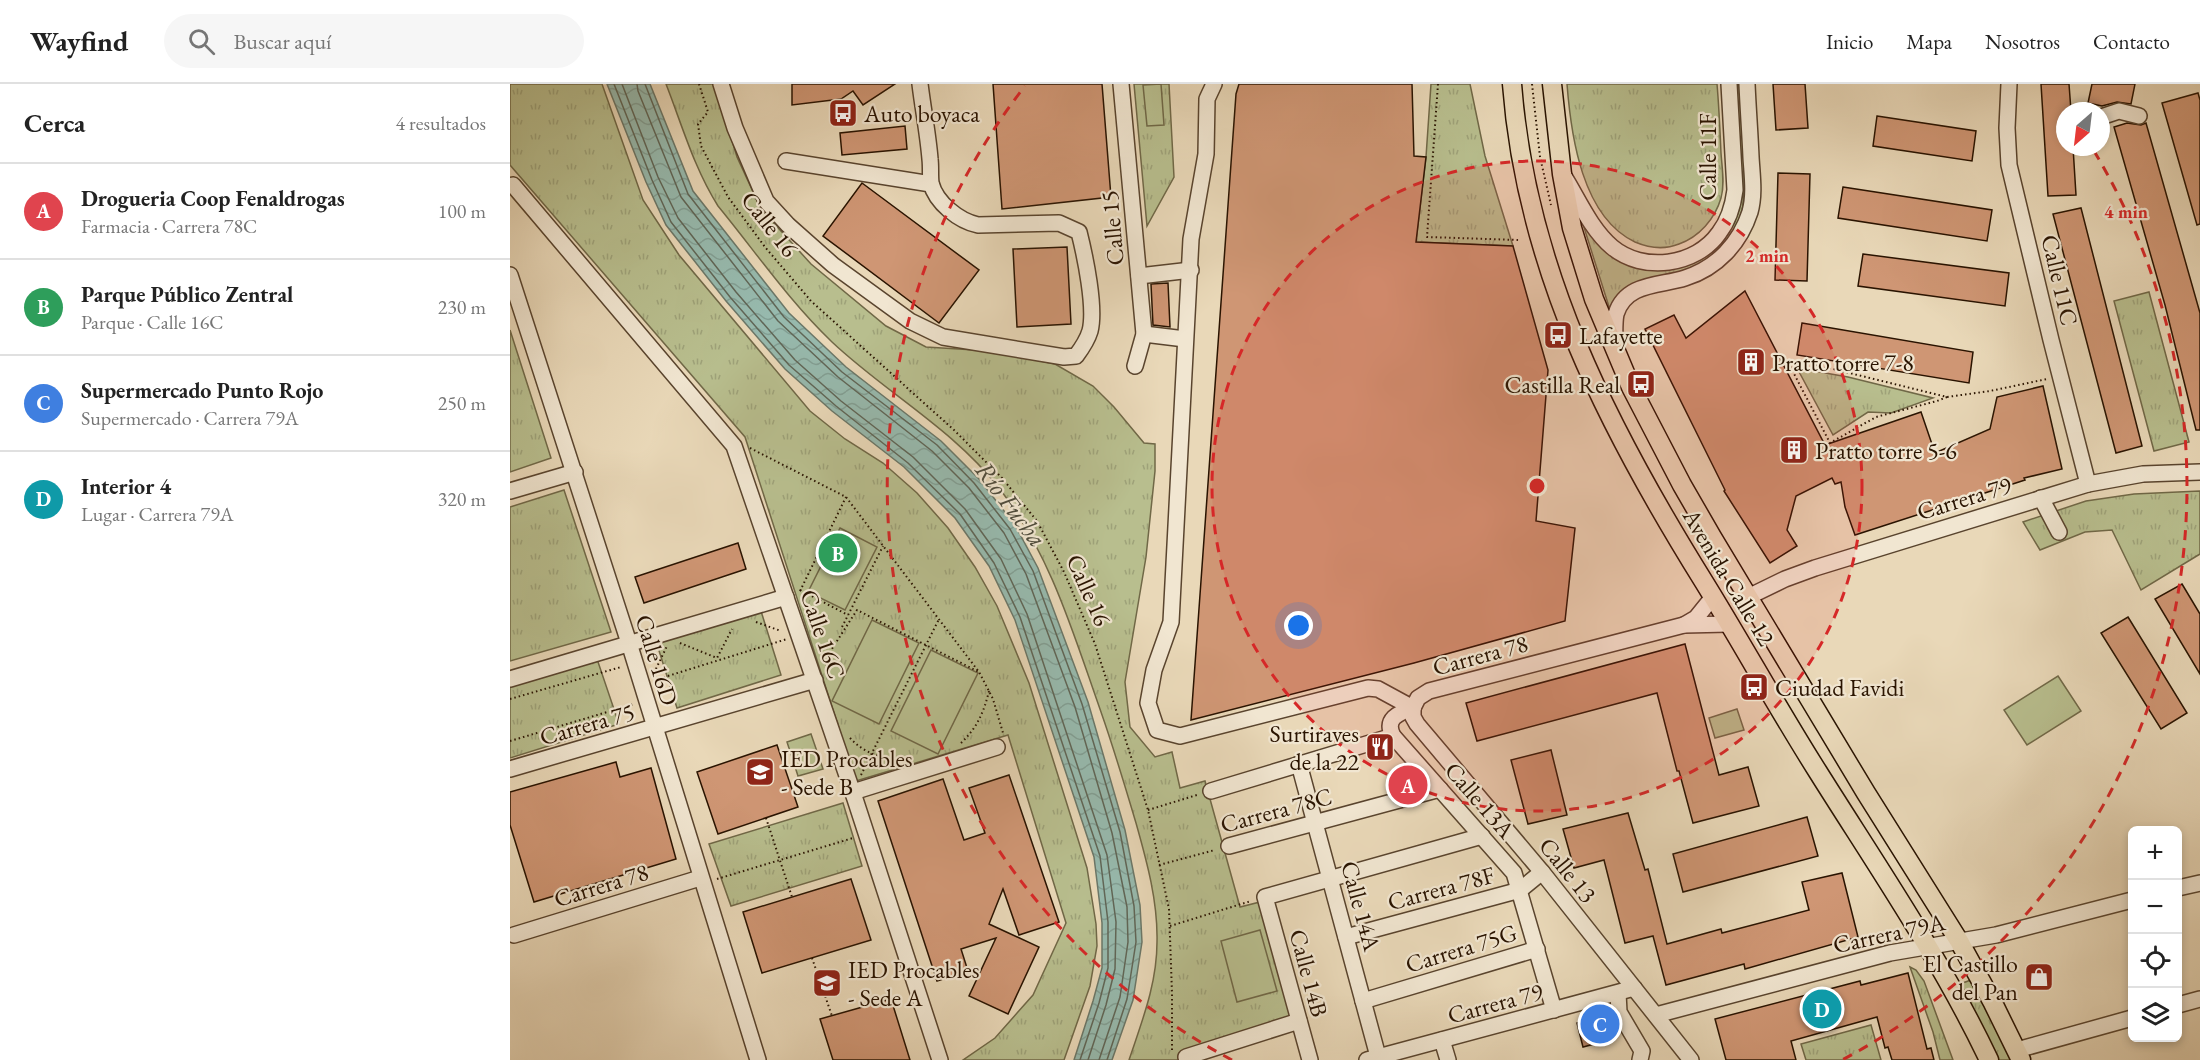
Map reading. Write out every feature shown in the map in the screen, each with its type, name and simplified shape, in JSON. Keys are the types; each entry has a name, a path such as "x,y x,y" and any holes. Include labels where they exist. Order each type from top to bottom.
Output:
{"main road":[{"name":"Avenida Calle 12","path":"1512,84 1518,137 1538,230 1554,286 1592,381 1634,465 1814,766 1928,946 1954,990 1989,1060"},
{"name":"Avenida Calle 12","path":"1552,84 1562,174 1572,228 1586,274 1631,387 1653,432 1748,597 1866,793 1959,941 2019,1055"}],"street":[{"path":"721,84 735,128 766,201 788,225 833,265 910,321 943,337 1064,357 1076,356 1091,328 1086,256 1079,232 1059,223 978,225 955,216 932,184 920,84"},
{"name":"Calle 15","path":"1121,84 1144,334 1135,366"},
{"path":"1144,334 1185,339 1191,270 1191,239 1206,154 1207,99 1214,84"},
{"name":"Calle 11F","path":"1562,174 1600,235 1613,248 1630,257 1647,262 1664,263 1695,254 1710,244 1719,234 1728,219 1735,190 1729,84"},
{"name":"Calle 11F","path":"1615,346 1616,314 1632,294 1645,286 1684,278 1707,268 1735,243 1744,228 1753,190 1747,84"},
{"name":"Calle 11C","path":"2009,84 2007,128 2009,165 2088,484"},
{"path":"2110,114 2120,111 2139,116"},
{"path":"786,161 932,184"},
{"name":"Calle 16C","path":"513,185 734,446 794,595 853,792 940,1060"},
{"path":"1139,276 1191,270"},
{"name":"Calle 16D","path":"510,275 706,880 758,1060"},
{"name":"Carrera 78","path":"1185,339 1171,622 1154,670 1148,704 1157,730 1180,736 1368,688 1378,689 1413,708 1418,698 1429,691 1684,626 1730,624"},
{"path":"510,491 575,472"},
{"name":"Carrera 79","path":"1748,597 1799,574 2088,484 2143,474 2200,472"},
{"path":"2041,498 2059,532"},
{"path":"510,679 794,595"},
{"name":"Carrera 78","path":"1684,626 1700,615 1713,597"},
{"name":"Carrera 75","path":"510,769 820,679"},
{"path":"1211,791 1393,736 1389,728 1390,721 1399,712 1413,708"},
{"name":"Calle 13","path":"1413,708 1413,717 1417,724 1542,872 1691,1060"},
{"name":"Calle 13A","path":"1393,736 1514,873 1554,1011"},
{"path":"853,792 1001,743"},
{"name":"Calle 14A","path":"1299,764 1363,1001 1375,1059"},
{"name":"Carrera 78C","path":"1229,846 1440,789"},
{"path":"1265,897 1482,836"},
{"name":"Carrera 78F","path":"1346,937 1520,890 1542,872"},
{"name":"Carrera 78","path":"514,934 706,880"},
{"path":"2182,887 2200,883"},
{"name":"Calle 14B","path":"1265,897 1310,1060"},
{"name":"Carrera 79A","path":"1656,1016 1890,953 1996,935 2128,901"},
{"name":"Carrera 75G","path":"1363,1001 1537,949"},
{"name":"Carrera 79","path":"1375,1059 1635,988"},
{"path":"1618,993 1618,1012 1642,1051 1640,1060"},
{"path":"2182,1004 2200,999"},
{"path":"2019,1055 2128,1020"},
{"path":"1179,1058 1299,1021"},
{"path":"1442,1040 1448,1060"}],"path":[{"name":"Calle 16","path":"699,84 708,112 698,124 701,146 728,197 765,247 811,301 954,431 1002,478 1037,522 1064,572 1095,644 1148,810 1168,909 1172,993 1179,1058"},
{"path":"1438,84 1427,237 1519,240"},
{"path":"1947,397 1809,363 1789,364 1830,443 1876,417 1947,397 2049,378"},
{"path":"741,443 846,497 979,672 988,691 1001,743"},
{"path":"846,497 794,595 848,615"},
{"path":"820,679 828,655 883,545"},
{"path":"838,635 857,610 979,672"},
{"path":"861,775 939,619"},
{"path":"747,620 785,633"},
{"path":"733,627 717,658 671,640 649,682 795,636"},
{"path":"510,699 626,665"},
{"path":"958,745 971,734 984,713 988,691"},
{"path":"510,741 639,703"},
{"path":"846,733 857,745 879,758 904,763"},
{"path":"1148,810 1211,791"},
{"path":"766,818 792,897"},
{"path":"706,880 861,836"},
{"name":"Carrera 78C","path":"1160,865 1229,846"},
{"path":"1169,926 1265,897"},
{"path":"812,958 832,1016"}],"green space":[{"path":"510,84 602,84 643,200 679,255 810,411 845,439 883,463 917,493 948,528 975,567 997,606 1029,683 1087,868 1096,924 1097,946 1090,986 1064,1060 963,1060 995,1038 1033,995 1066,923 1008,735 856,781 745,437 510,165"},
{"path":"666,84 715,84 737,157 761,209 811,264 886,326 926,347 991,351 1055,364 1093,386 1144,443 1155,444 1155,471 1146,557 1125,682 1130,727 1155,757 1172,752 1180,788 1205,781 1240,907 1260,902 1294,1020 1183,1060 1129,1060 1148,1002 1154,973 1157,927 1154,897 1124,781 1070,624 1047,567 1017,514 981,467 940,429 832,342 787,293 718,206 695,162"},
{"path":"1134,84 1169,84 1174,177 1147,226"},
{"path":"1161,84 1164,125 1147,126 1143,85"},
{"path":"1431,84 1470,84 1485,156 1513,246 1416,242 1426,157"},
{"path":"1567,84 1717,84 1722,193 1715,213 1699,232 1686,241 1662,248 1635,242 1617,230 1591,195 1583,173 1576,150"},
{"path":"1734,84 1739,84 1744,155 1744,194 1735,230 1717,252 1701,264 1634,284 1610,310 1582,221 1655,267 1729,230"},
{"path":"2149,292 2189,442 2154,451 2114,301"},
{"path":"510,330 551,458 510,472"},
{"path":"1797,368 1848,377 1933,398 1891,413 1868,412 1833,435"},
{"path":"564,490 611,632 510,661 510,507"},
{"path":"2200,491 2200,554 2141,590 2112,530 2085,532 2040,550 2023,522 2086,501 2134,494"},
{"path":"840,528 877,547 845,610 808,592"},
{"path":"760,608 781,675 677,708 656,641"},
{"path":"872,620 919,643 879,724 832,701"},
{"path":"931,650 978,673 938,754 891,731"},
{"path":"596,656 619,724 510,758 510,682"},
{"path":"2058,676 2081,711 2027,745 2004,710"},
{"path":"1737,709 1744,730 1715,738 1709,718"},
{"path":"811,734 823,769 798,776 787,742"},
{"path":"843,803 862,866 731,906 709,844"},
{"path":"1260,930 1277,991 1237,1002 1221,941"},
{"path":"1910,967 1916,970 1924,981 1953,1060 1940,1060 1933,1032"},
{"path":"1971,980 2012,1060 1996,1060 1957,985"},
{"path":"1871,1025 1881,1060 1806,1060 1801,1044"}],"water":[{"path":"607,84 650,84 693,191 789,313 846,367 941,441 979,479 1015,525 1038,568 1088,702 1125,830 1140,905 1142,942 1133,1000 1112,1060 1074,1060 1102,968 1102,923 1094,857 1015,620 989,566 955,518 904,467 832,411 785,369 726,301 666,225 646,182"}],"building":[{"path":"792,84 895,84 863,105 853,91 841,99 792,105"},
{"path":"993,84 1102,84 1111,197 1002,209"},
{"path":"1239,84 1412,84 1414,156 1426,157 1416,242 1513,246 1548,370 1536,521 1575,528 1565,621 1414,663 1191,720 1236,94"},
{"path":"1773,84 1805,84 1808,128 1776,130"},
{"path":"2041,84 2069,84 2070,102 2056,102 2056,156 2074,156 2076,195 2048,196"},
{"path":"2092,84 2135,84 2131,104 2088,102"},
{"path":"2198,93 2200,100 2200,224 2197,225 2162,103"},
{"path":"1877,116 1976,131 1972,161 1873,146"},
{"path":"2127,123 2141,125 2146,123 2200,313 2200,430 2196,430 2165,305 2114,127"},
{"path":"905,126 907,149 842,155 840,133"},
{"path":"1778,173 1810,174 1807,281 1775,280"},
{"path":"862,183 979,270 939,323 823,236"},
{"path":"1843,187 1992,210 1987,241 1838,218"},
{"path":"2081,208 2142,446 2116,453 2053,214"},
{"path":"1067,247 1071,324 1017,327 1013,249"},
{"path":"1863,254 2009,273 2005,306 1858,286"},
{"path":"1168,283 1170,327 1153,325 1151,284"},
{"path":"1745,291 1825,445 1921,412 1935,453 1990,429 1997,397 2043,386 2062,469 2024,478 2025,480 1855,535 1845,507 1841,482 1835,484 1832,478 1796,496 1787,530 1797,546 1770,563 1724,491 1645,329 1674,315 1686,338"},
{"path":"1802,323 1973,352 1969,383 1797,355"},
{"path":"738,543 746,569 644,603 635,577"},
{"path":"2182,584 2200,614 2200,674 2155,599"},
{"path":"2128,617 2187,713 2161,729 2101,633"},
{"path":"1685,644 1719,775 1748,767 1759,806 1693,823 1657,693 1477,741 1466,703"},
{"path":"777,745 798,807 718,834 697,772"},
{"path":"1551,750 1567,815 1528,824 1511,760"},
{"path":"616,762 620,777 651,768 676,859 534,902 510,825 510,792"},
{"path":"1009,775 1059,922 1019,935 1003,889 989,924 1039,947 1008,1014 969,996 996,938 961,949 968,971 937,981 878,801 943,779 964,840 985,833 969,788"},
{"path":"1413,777 1417,785 1402,789 1399,784"},
{"path":"1628,813 1645,870 1648,869 1667,944 1721,929 1722,933 1809,910 1802,882 1842,873 1858,937 1745,969 1744,964 1666,985 1653,936 1625,943 1604,860 1574,868 1563,829"},
{"path":"1807,817 1818,856 1683,892 1673,854"},
{"path":"851,879 871,940 762,973 743,912"},
{"path":"1908,973 1927,1049 1931,1048 1934,1060 1892,1060 1888,1047 1885,1048 1877,1017 1791,1041 1796,1060 1726,1060 1715,1019 1860,981 1861,985"},
{"path":"891,999 910,1060 833,1060 820,1019"},
{"path":"1600,1018 1613,1039 1583,1047 1577,1023"}],"place":[{"name":"Auto boyaca","path":"843,113"},
{"name":"Lafayette","path":"1558,335"},
{"name":"Pratto torre 7-8","path":"1751,362"},
{"name":"Castilla Real","path":"1641,384"},
{"name":"Pratto torre 5-6","path":"1794,450"},
{"name":"Parque Público Zentral","path":"838,553"},
{"name":"Ciudad Favidi","path":"1754,687"},
{"name":"Surtiraves de la 22","path":"1380,747"},
{"name":"IED Procables - Sede B","path":"760,772"},
{"name":"Drogueria Coop Fenaldrogas","path":"1408,785"},
{"name":"El Castillo del Pan","path":"2039,977"},
{"name":"IED Procables - Sede A","path":"827,983"},
{"name":"Interior 4","path":"1822,1009"},
{"name":"Supermercado Punto Rojo","path":"1600,1024"}],"water label":[{"name":"Río Fucha","path":"1011,504"}]}
